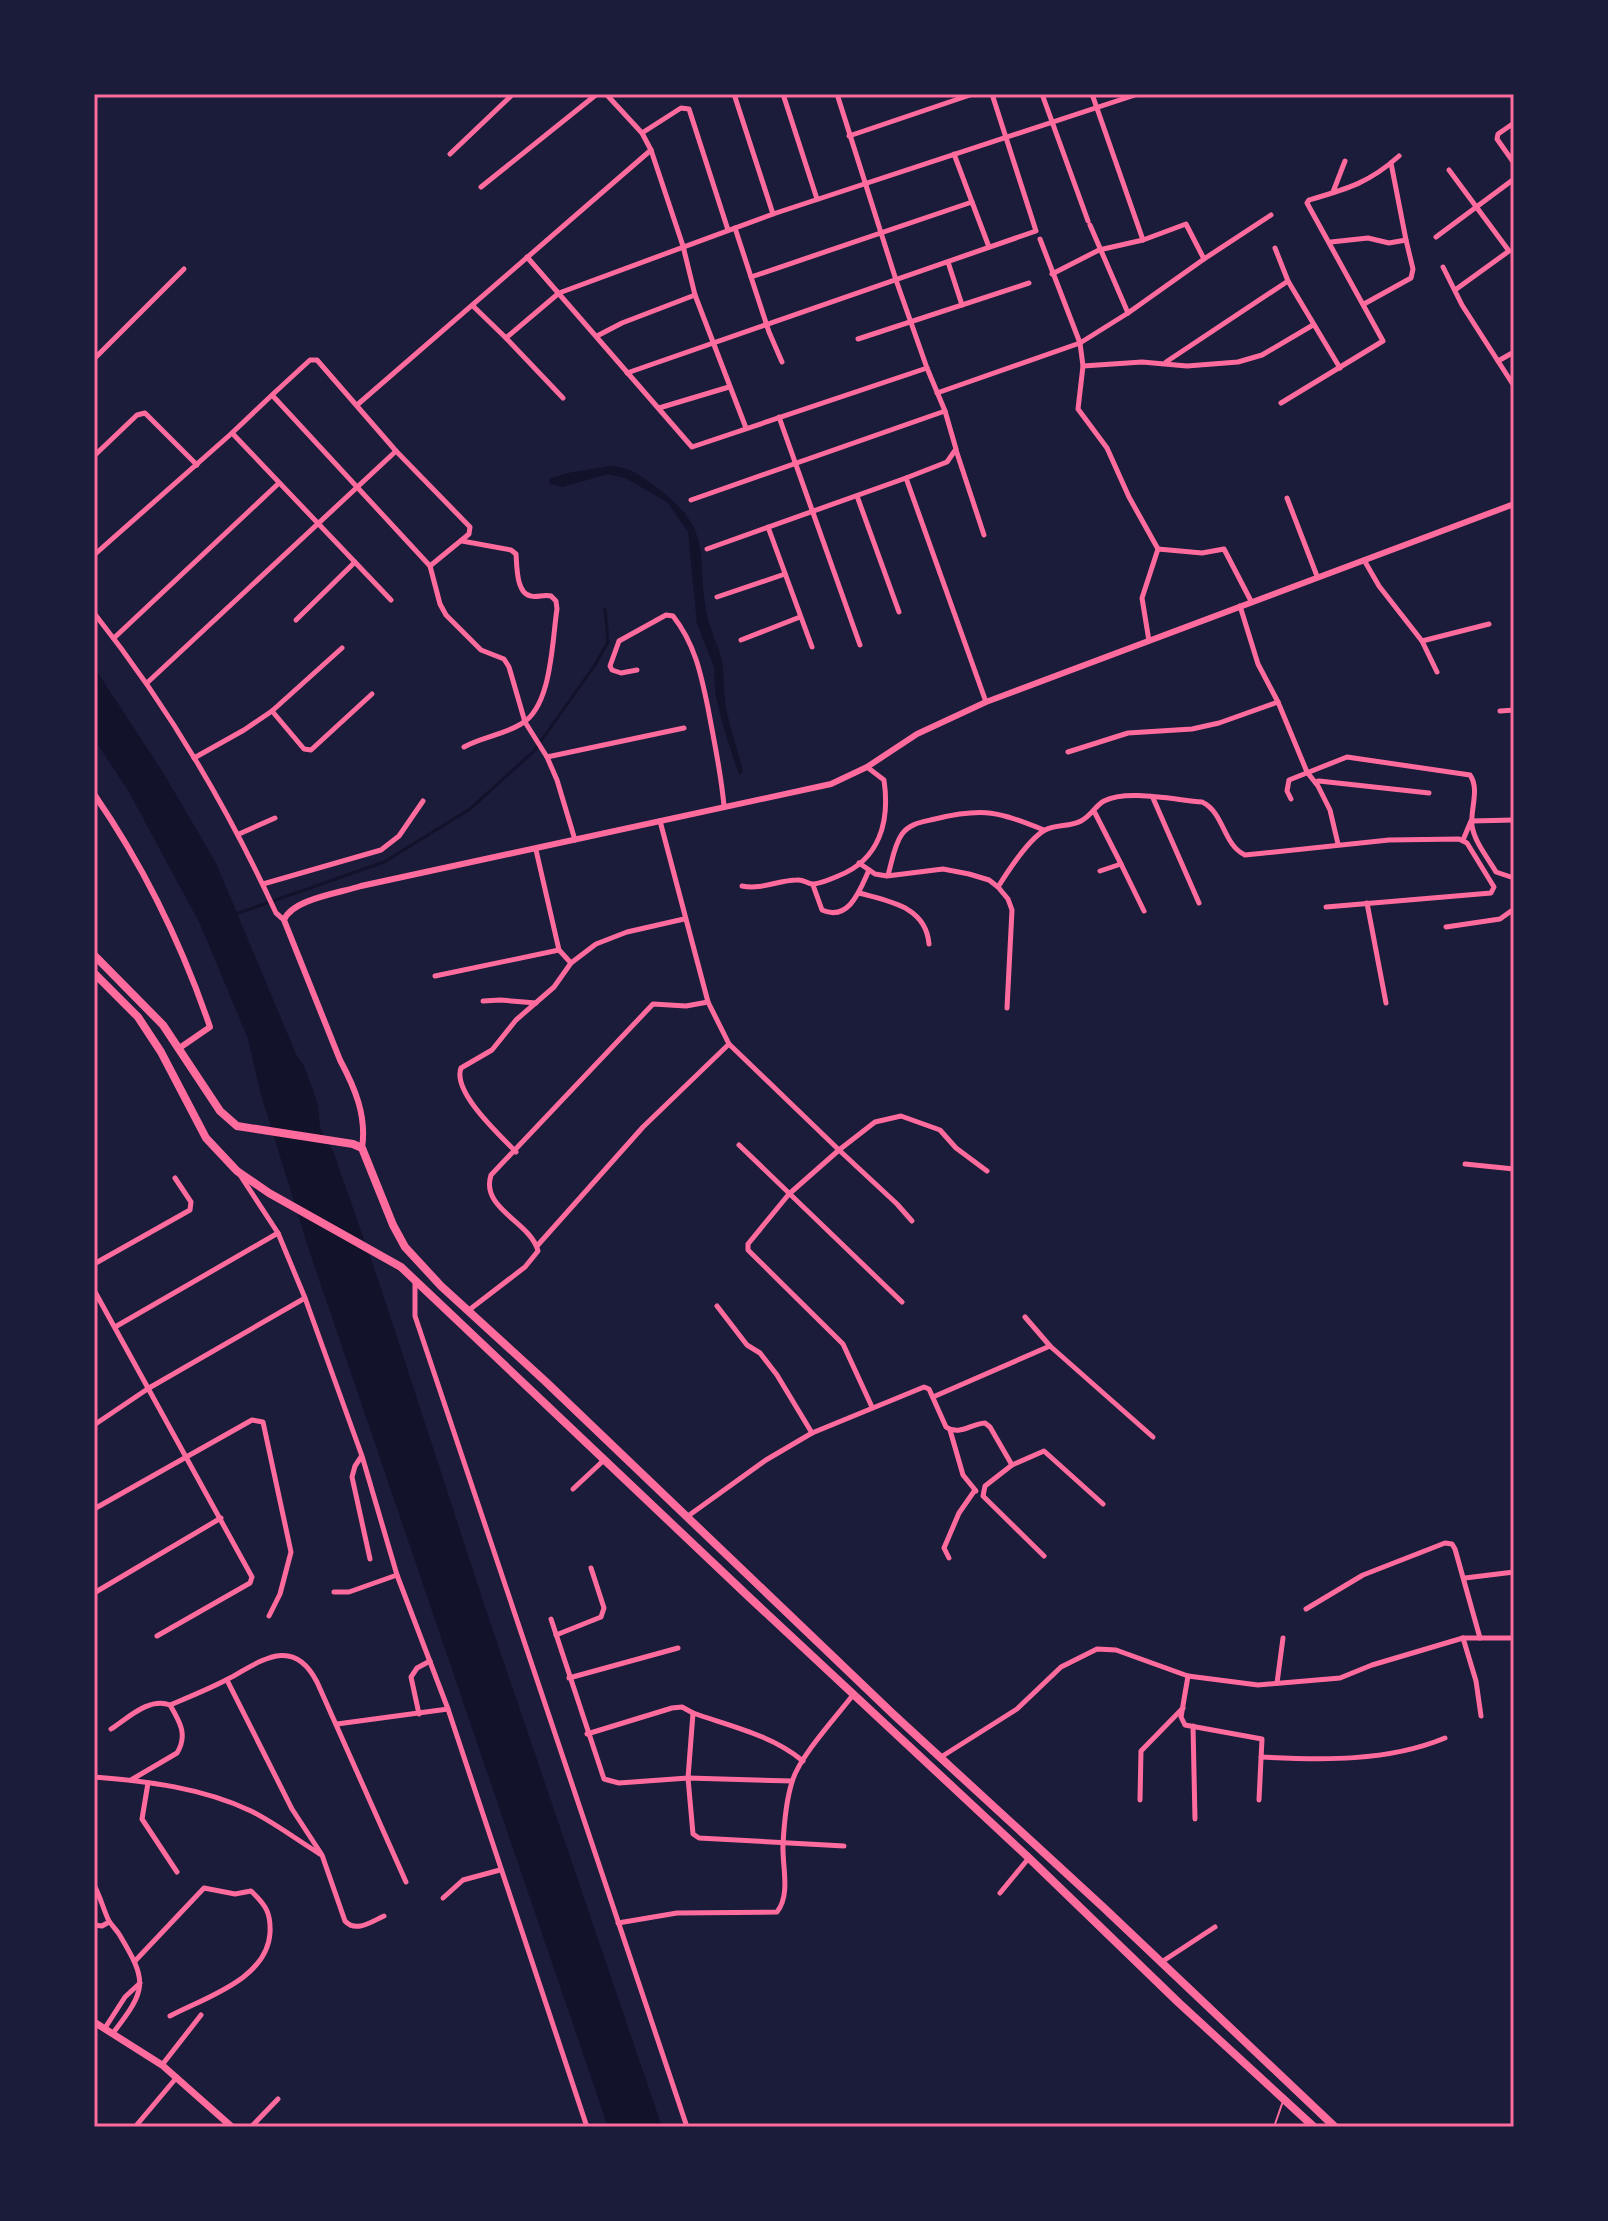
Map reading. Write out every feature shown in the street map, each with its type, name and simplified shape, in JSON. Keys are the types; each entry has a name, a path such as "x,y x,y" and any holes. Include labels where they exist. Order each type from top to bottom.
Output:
{"main road":[{"path":"94,955 163,1025 220,1111 237,1126 362,1148 405,1247 467,1312 629,1460 760,1588 1335,2127"},
{"path":"94,973 138,1017 161,1052 206,1138 237,1171 269,1193 401,1267 1311,2126"},
{"path":"108,986 117,977"},
{"path":"618,1472 629,1460"},
{"path":"749,1597 760,1588"},
{"path":"1092,1919 1103,1907"},
{"path":"94,2022 162,2065 232,2127"}],"street":[{"path":"450,154 513,94"},
{"path":"481,187 597,94"},
{"path":"606,94 642,133 651,150 711,342 746,428"},
{"path":"734,94 773,214"},
{"path":"783,94 817,199"},
{"path":"837,94 896,280 945,411 984,535"},
{"path":"849,136 973,94"},
{"path":"627,373 1036,231 992,94"},
{"path":"1042,94 1099,250 1128,313"},
{"path":"1092,94 1143,240"},
{"path":"506,338 559,293 773,214 1138,94"},
{"path":"642,133 681,108 689,109 782,362"},
{"path":"1514,123 1498,134 1497,139 1514,163"},
{"path":"357,405 651,150"},
{"path":"954,154 989,247"},
{"path":"1281,403 1383,341 1307,203 1376,176 1399,156"},
{"path":"1333,193 1345,161"},
{"path":"1364,304 1411,278 1413,269 1391,163"},
{"path":"1449,170 1509,251 1455,290"},
{"path":"1436,237 1514,179"},
{"path":"751,277 972,202"},
{"path":"937,393 1080,343 1271,215"},
{"path":"1052,274 1099,250 1143,240 1186,224 1204,259"},
{"path":"1331,242 1368,238 1392,243 1406,240"},
{"path":"1040,239 1080,343 1083,366 1078,409 1107,448 1129,497 1158,549 1142,598 1149,641"},
{"path":"1275,248 1288,281 1340,368"},
{"path":"527,257 692,447 927,368"},
{"path":"948,262 962,305"},
{"path":"1443,267 1514,386"},
{"path":"94,359 184,269"},
{"path":"1165,363 1288,281"},
{"path":"858,339 1029,283"},
{"path":"597,336 695,295"},
{"path":"473,306 563,398"},
{"path":"1083,366 1165,363 1187,366 1250,359 1313,325"},
{"path":"1498,361 1514,352"},
{"path":"94,555 313,358 396,451 470,527 469,534 462,541 430,566"},
{"path":"659,408 729,387"},
{"path":"272,395 430,566 446,615 481,650 506,661 525,722 557,780 576,841"},
{"path":"691,500 945,411"},
{"path":"94,456 137,415 145,413 197,465"},
{"path":"779,417 860,645"},
{"path":"232,433 391,600"},
{"path":"707,549 947,462 956,449"},
{"path":"148,682 396,451"},
{"path":"906,478 986,702"},
{"path":"114,638 278,484"},
{"path":"857,496 899,612"},
{"path":"1287,498 1317,576"},
{"path":"284,920 286,913 297,905 361,886 831,784 867,767 917,734 986,702 1514,504"},
{"path":"768,527 812,647"},
{"path":"462,541 511,550 516,554 516,571 526,594 549,595 556,601 557,609 548,680 535,711 525,722 464,747"},
{"path":"1158,549 1202,553 1224,549 1251,601"},
{"path":"1364,560 1379,586 1422,641 1437,672"},
{"path":"296,620 355,562"},
{"path":"717,597 785,574"},
{"path":"1240,605 1258,664 1278,702 1307,772 1330,810 1338,844"},
{"path":"94,613 148,682 239,834 276,913 284,920 340,1060 352,1082 364,1126 362,1148"},
{"path":"637,670 621,673 612,670 610,666 619,641 666,615 673,616 696,655 703,679 720,765 724,806"},
{"path":"741,640 800,617"},
{"path":"1422,641 1489,624"},
{"path":"194,758 272,711 342,648"},
{"path":"272,711 304,749 311,750 372,694"},
{"path":"1068,752 1128,733 1192,729 1219,723 1278,702"},
{"path":"1500,711 1514,710"},
{"path":"547,757 684,728"},
{"path":"1291,799 1287,782 1347,757 1466,774 1474,780 1471,821 1475,837 1496,872 1514,878"},
{"path":"742,886 757,887 798,879 813,885 849,872 873,851 882,833 887,807 884,780 867,767"},
{"path":"1315,782 1429,793"},
{"path":"94,794 124,838 184,957 210,1027 178,1049"},
{"path":"1144,911 1095,813 1097,806 1105,800 1119,796 1210,805 1234,848 1245,855 1338,844 1435,838 1463,840"},
{"path":"1152,798 1199,903"},
{"path":"264,886 381,850 399,836 423,801"},
{"path":"887,876 898,840 917,823 985,811 1045,830 1078,823 1095,813"},
{"path":"239,834 275,818"},
{"path":"1471,821 1514,820"},
{"path":"660,821 708,1002 729,1044 912,1221"},
{"path":"1463,840 1471,821"},
{"path":"998,887 1045,830"},
{"path":"1326,907 1491,893 1493,883 1463,840"},
{"path":"536,850 559,950 571,963"},
{"path":"859,863 887,876 954,870 989,880 998,887 1012,910 1007,1008"},
{"path":"1100,871 1121,864"},
{"path":"813,885 818,904 827,913 844,911 859,893 869,870"},
{"path":"859,893 909,909 919,918 928,934 929,944"},
{"path":"1367,903 1386,1003"},
{"path":"1446,927 1500,919 1514,909"},
{"path":"516,1152 473,1106 459,1072 492,1050 516,1020 554,987 571,963 596,944 627,932 684,919"},
{"path":"435,976 559,950"},
{"path":"483,1001 537,1004"},
{"path":"537,1246 496,1202 489,1190 491,1175 653,1004 686,1006 708,1002"},
{"path":"467,1312 536,1256 537,1246 643,1127 729,1044"},
{"path":"872,1407 843,1344 748,1250 748,1244 789,1194 823,1162 875,1122 901,1116 940,1130 956,1148 987,1171"},
{"path":"739,1145 902,1302"},
{"path":"1465,1164 1514,1169"},
{"path":"237,1171 278,1233 305,1298 362,1456 397,1575 448,1709 587,2127"},
{"path":"94,1264 190,1210 191,1202 175,1178"},
{"path":"115,1327 278,1233"},
{"path":"415,1280 415,1316 687,2127"},
{"path":"94,1290 252,1577 250,1582 157,1636"},
{"path":"94,1425 149,1388 305,1298"},
{"path":"717,1306 747,1345 760,1353 777,1375 812,1433"},
{"path":"1025,1317 1050,1346 1153,1437"},
{"path":"933,1397 1050,1346"},
{"path":"687,1517 766,1460 812,1433 921,1387 929,1389 950,1430 959,1432 982,1422 988,1425 1012,1465"},
{"path":"94,1509 252,1420 265,1424 291,1552 280,1594 269,1616"},
{"path":"950,1430 963,1475 1044,1556"},
{"path":"983,1496 985,1486 1012,1465 1044,1451 1103,1504"},
{"path":"362,1456 352,1472 352,1483 370,1559"},
{"path":"573,1489 605,1459"},
{"path":"949,1558 944,1548 952,1526 975,1490"},
{"path":"94,1593 221,1518"},
{"path":"1306,1609 1363,1575 1445,1543 1452,1544 1465,1578 1480,1638"},
{"path":"556,1635 601,1617 604,1608 591,1568"},
{"path":"1465,1578 1514,1572"},
{"path":"334,1592 349,1592 397,1575"},
{"path":"551,1619 600,1774 607,1781 619,1783 688,1778 792,1781"},
{"path":"1277,1683 1283,1638"},
{"path":"1463,1638 1476,1681 1481,1716"},
{"path":"941,1757 1017,1709 1061,1667 1097,1649 1116,1650 1188,1676 1258,1685 1340,1678 1372,1665 1463,1638 1514,1638"},
{"path":"569,1678 678,1648"},
{"path":"111,1729 150,1704 159,1702 170,1705 267,1658 299,1659 312,1672 337,1724 406,1882"},
{"path":"419,1714 411,1677 417,1668 430,1661"},
{"path":"1188,1676 1181,1720 1185,1725 1262,1739 1259,1800"},
{"path":"227,1680 292,1809 322,1855 348,1925 358,1927 384,1916"},
{"path":"618,1923 677,1913 777,1912 784,1890 783,1844 792,1781 803,1761 853,1694"},
{"path":"131,1780 181,1749 182,1725 170,1705"},
{"path":"587,1734 682,1707 766,1738 788,1748 803,1761"},
{"path":"1140,1800 1141,1751 1184,1707"},
{"path":"337,1724 448,1709"},
{"path":"693,1713 688,1778 691,1828 695,1837 844,1846"},
{"path":"1193,1726 1195,1819"},
{"path":"1261,1757 1328,1760 1418,1749 1445,1738"},
{"path":"94,1777 148,1783 229,1802 255,1813 322,1855"},
{"path":"148,1783 142,1819 177,1872"},
{"path":"1000,1893 1029,1858"},
{"path":"443,1898 463,1880 500,1870"},
{"path":"94,1885 109,1922 135,1961 141,1982 134,2006 113,2033"},
{"path":"135,1961 204,1888 235,1894 251,1891 268,1909 271,1917 269,1940 257,1966 244,1977 170,2016"},
{"path":"94,1925 102,1926 109,1922"},
{"path":"1159,1963 1215,1927"},
{"path":"105,2028 125,1997 141,1982"},
{"path":"162,2065 201,2015"},
{"path":"135,2127 177,2077"},
{"path":"251,2127 278,2099"}],"lane":[{"path":"1274,2127 1283,2099"}],"shaded area":[{"path":"611,466 634,472 655,486 675,503 696,533 709,622 721,657 726,707 743,772 739,775 715,692 714,667 697,624 688,532 667,502 625,478 608,474 563,487 550,484 549,479 568,473"},
{"path":"94,667 164,774 216,863 296,1054 304,1066 318,1104 320,1128 333,1151 379,1282 484,1604 662,2127 608,2127 309,1250 261,1095 248,1039 200,924 129,792 94,739"}],"waterway":[{"path":"233,915 384,862 470,809 533,752 595,665 608,642 605,609"}]}
